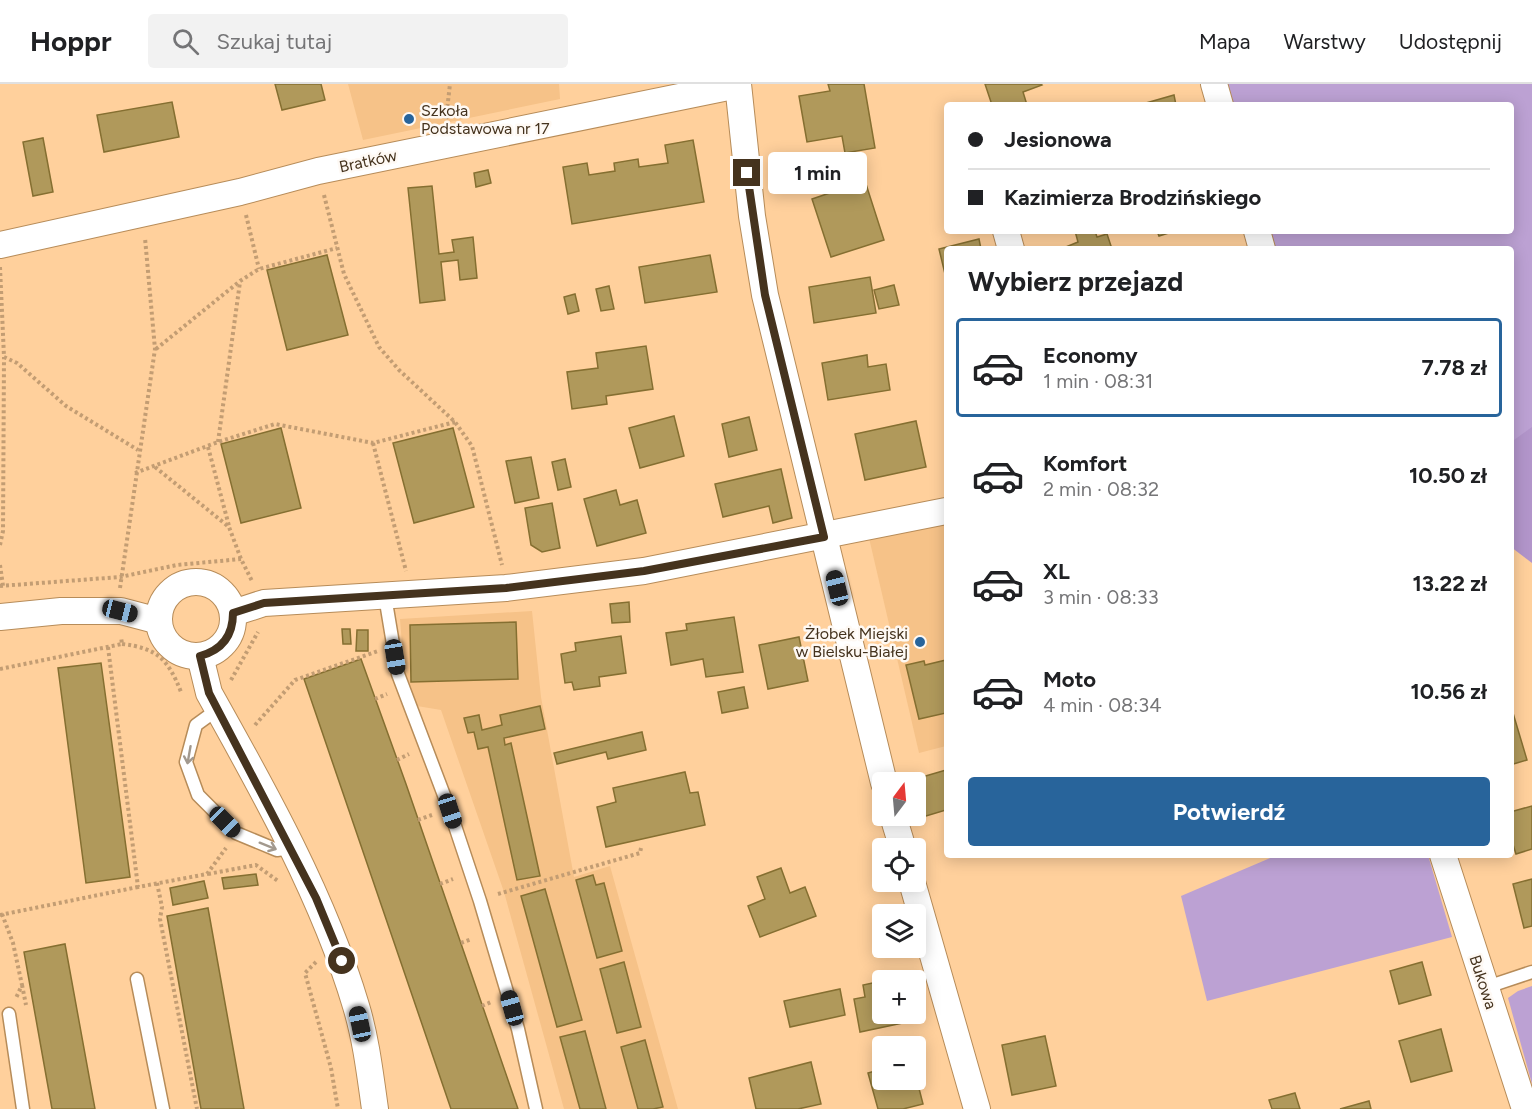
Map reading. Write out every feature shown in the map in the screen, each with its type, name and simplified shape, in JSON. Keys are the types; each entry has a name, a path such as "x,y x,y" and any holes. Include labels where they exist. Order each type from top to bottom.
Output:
{"street":[{"path":"1214,84 1219,102"},
{"path":"738,85 752,216 765,295 881,772"},
{"name":"Bratków","path":"0,245 240,192 318,171 738,85"},
{"path":"233,613 264,603 506,588 644,571 944,511"},
{"path":"186,583 204,583 221,591 229,601 233,613 229,637 211,653 200,656 177,651 167,643 161,633 160,609 174,589 186,583"},
{"path":"0,617 61,611 120,611 159,621"},
{"path":"200,656 213,701 316,898 342,961 367,1056 375,1109"},
{"name":"Bukowa","path":"1444,858 1484,988 1525,1109"},
{"path":"915,892 977,1109"}],"lane":[{"path":"385,596 398,674 443,790 480,901 518,1029 536,1109"},
{"path":"213,701 196,725 186,762 198,795 236,833 277,850 291,848"},
{"path":"1484,988 1532,972"},
{"path":"137,979 163,1109"},
{"path":"9,1014 23,1109"}],"path":[{"path":"445,129 450,84"},
{"path":"318,171 344,274 379,346 399,370 455,422 471,446 506,588"},
{"path":"240,192 259,269"},
{"path":"122,644 120,577 155,350 143,214"},
{"path":"155,350 240,281 259,269 337,249"},
{"path":"0,257 4,357 3,531 0,545"},
{"path":"218,441 240,281"},
{"path":"4,357 16,363 66,406 138,450"},
{"path":"135,473 155,468 218,441 274,424 373,443 455,422"},
{"path":"373,443 412,594"},
{"path":"208,447 229,526 241,559 264,603"},
{"path":"155,468 229,526"},
{"path":"0,565 1,586 120,577 177,565 241,559"},
{"path":"0,669 122,644 143,646 171,666 185,704 213,701 232,679 258,631 264,630"},
{"path":"108,647 138,887"},
{"path":"252,727 295,680 381,650"},
{"path":"207,874 236,833"},
{"path":"480,901 640,854 641,848"},
{"path":"9,1014 22,985 13,943 1,914 256,866 285,888"},
{"path":"157,883 162,907 160,919 197,1109"},
{"path":"321,958 306,973 331,1068 338,1109"}],"shaded area":[{"name":"Szkoła Podstawowa nr 17","path":"348,84 559,84 560,99 363,140"},
{"path":"1218,84 1532,84 1532,442 1514,450 1514,246 1268,246 1265,234 1514,234 1514,102 1223,102"},
{"path":"1532,427 1532,563 1514,549 1514,440"},
{"name":"Żłobek Miejski w Bielsku-Białej","path":"944,521 944,747 919,753 869,538"},
{"path":"532,611 541,697 574,877 610,866 678,1109 564,1109 504,892 441,710 417,706 404,669 400,619"},
{"path":"1270,858 1429,858 1452,937 1207,1001 1181,896"},
{"path":"1532,986 1532,1084 1508,998"}],"building":[{"path":"275,84 321,84 325,100 282,110"},
{"path":"828,84 864,84 875,148 845,153 842,136 807,142 799,96 830,91"},
{"path":"985,84 1042,85 1023,92 1026,102 991,102"},
{"path":"1174,95 1175,102 1150,102"},
{"path":"172,102 179,137 104,152 97,115"},
{"path":"43,138 53,192 33,196 23,142"},
{"path":"693,140 704,202 572,224 563,167 587,163 589,175 615,171 614,163 638,159 639,167 668,163 665,145"},
{"path":"488,170 491,183 476,187 474,173"},
{"path":"865,181 884,240 831,257 812,199"},
{"path":"432,186 439,254 454,252 452,240 473,237 477,278 460,280 458,260 441,262 445,300 420,303 408,188"},
{"path":"1076,234 1096,234 1097,237 1107,234 1111,246 1068,246 1078,242"},
{"path":"979,239 980,246 951,246"},
{"path":"944,248 944,270 939,249"},
{"path":"327,255 348,335 287,350 267,270"},
{"path":"710,255 717,292 645,303 639,267"},
{"path":"870,277 876,313 814,323 809,287"},
{"path":"894,285 899,305 879,309 874,290"},
{"path":"609,286 614,309 601,311 596,289"},
{"path":"575,294 579,311 568,314 564,297"},
{"path":"646,346 653,389 606,396 607,404 572,409 567,372 598,368 596,353"},
{"path":"867,355 868,367 886,364 890,390 828,400 822,363"},
{"path":"674,416 684,456 640,468 629,428"},
{"path":"749,417 757,450 729,457 722,424"},
{"path":"916,421 926,467 865,480 855,434"},
{"path":"281,428 301,508 241,523 221,444"},
{"path":"453,428 474,507 414,523 393,443"},
{"path":"531,457 539,498 515,503 506,461"},
{"path":"565,459 571,487 558,490 552,462"},
{"path":"781,469 792,518 773,523 769,506 723,517 715,484"},
{"path":"616,490 620,505 637,500 646,533 597,546 584,499"},
{"path":"552,503 560,548 542,552 531,545 525,508"},
{"path":"629,602 630,622 612,623 610,604"},
{"path":"734,617 743,672 706,677 703,659 671,665 666,633 687,630 686,624"},
{"path":"516,622 518,679 411,682 410,625"},
{"path":"342,629 350,629 351,644 343,644"},
{"path":"357,630 368,630 368,651 356,651"},
{"path":"621,636 626,673 599,677 600,686 574,690 572,682 565,683 561,654 576,651 575,643"},
{"path":"799,637 808,681 768,689 759,645"},
{"path":"361,659 518,1109 451,1109 304,679"},
{"path":"944,660 944,713 919,719 906,665 924,661 925,665"},
{"path":"101,663 130,877 86,883 58,668"},
{"path":"744,687 748,708 722,713 718,692"},
{"path":"540,706 545,729 504,738 505,745 511,743 540,876 517,880 488,747 478,749 474,732 468,733 464,718 479,715 482,730 502,725 500,715"},
{"path":"1514,716 1527,760 1514,764"},
{"path":"642,732 646,750 608,759 606,752 557,764 554,753"},
{"path":"944,771 944,811 926,816 926,776"},
{"path":"685,772 690,793 698,792 705,825 606,847 597,807 616,802 613,788"},
{"path":"1532,806 1532,849 1516,854 1514,848 1514,811"},
{"path":"781,868 790,893 805,887 816,916 760,937 748,906 765,899 757,877"},
{"path":"256,874 258,885 224,889 222,878"},
{"path":"593,875 596,885 604,883 622,951 597,958 576,880"},
{"path":"1532,879 1532,926 1524,928 1513,884"},
{"path":"204,881 208,898 173,905 170,888"},
{"path":"545,889 582,1020 557,1027 521,896"},
{"path":"208,908 244,1109 201,1109 167,916"},
{"path":"65,944 95,1109 52,1109 24,952"},
{"path":"624,962 641,1027 617,1033 600,969"},
{"path":"1422,962 1431,995 1399,1004 1390,971"},
{"path":"872,983 872,1024 898,1024 860,1032 854,999 865,997 863,985"},
{"path":"840,989 845,1015 790,1027 784,1001"},
{"path":"1441,1029 1452,1071 1411,1082 1399,1041"},
{"path":"585,1031 606,1109 580,1109 560,1037"},
{"path":"1045,1036 1056,1086 1012,1095 1002,1045"},
{"path":"645,1040 663,1107 653,1109 638,1109 621,1047"},
{"path":"811,1062 821,1104 798,1109 756,1109 749,1078"},
{"path":"872,1072 872,1087 868,1073"},
{"path":"873,1090 919,1090 923,1104 903,1109 878,1109"},
{"path":"1295,1093 1300,1109 1272,1109 1269,1100"},
{"path":"1369,1101 1371,1109 1340,1109"}],"place":[{"name":"Szkoła Podstawowa nr 17","path":"409,119"},
{"name":"Żłobek Miejski w Bielsku-Białej","path":"920,642"}],"route":[{"path":"342,961 316,898 209,693 200,656 211,653 229,637 233,625 233,613 264,603 506,588 644,571 824,537 765,295 747,173"}]}
